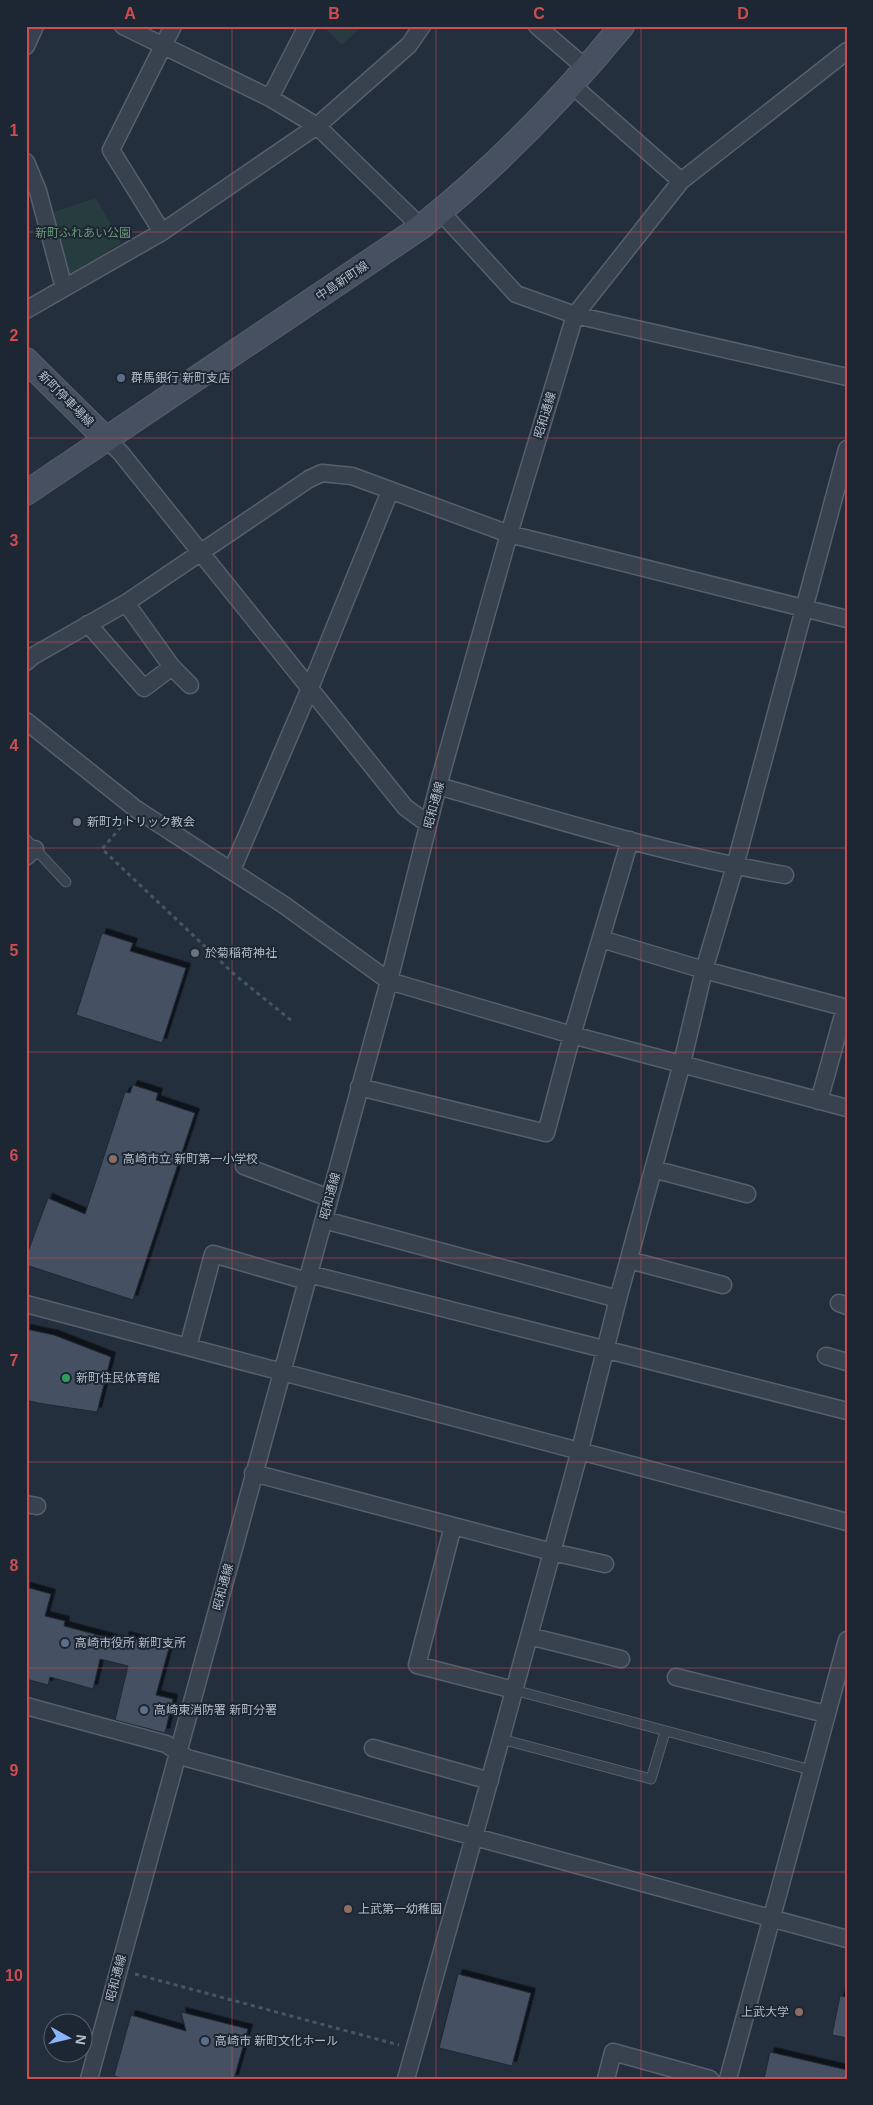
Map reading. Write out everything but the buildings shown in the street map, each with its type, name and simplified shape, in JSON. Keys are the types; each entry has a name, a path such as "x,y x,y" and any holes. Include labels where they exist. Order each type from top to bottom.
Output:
{"main road":[{"name":"中島新町線","path":"26,493 421,227 508,149 579,77 622,26"},
{"name":"新町停車場線","path":"26,360 106,439"}],"street":[{"path":"26,46 35,26"},
{"path":"123,26 270,98 317,126 421,227"},
{"path":"162,232 111,150 173,26"},
{"path":"270,98 308,26"},
{"path":"26,310 162,232 317,126 408,45 422,26"},
{"path":"537,26 579,77 681,181"},
{"path":"575,315 681,181 847,51"},
{"path":"26,162 38,191 64,288"},
{"path":"440,211 516,294 575,315 847,377"},
{"name":"昭和通線","path":"89,2079 253,1473 389,981 438,786 509,534 575,315"},
{"path":"106,439 120,452 405,806 428,824"},
{"path":"406,2079 490,1781 580,1450 628,1260 682,1064 704,970 735,866 847,450"},
{"path":"26,662 88,624 126,604 309,479 322,473 352,476 509,534 847,619"},
{"path":"232,870 310,688 390,491"},
{"path":"126,604 172,667 190,685"},
{"path":"88,624 144,688 172,667"},
{"path":"26,721 136,809 284,905 389,981 572,1035 847,1108"},
{"path":"438,786 630,840 735,866 785,875"},
{"path":"359,1087 546,1133 572,1035 630,840"},
{"path":"601,939 704,970 846,1008 819,1100"},
{"path":"244,1166 329,1198"},
{"path":"653,1169 747,1194"},
{"path":"324,1220 618,1299"},
{"path":"188,1347 213,1254 847,1410"},
{"path":"628,1260 723,1285"},
{"path":"26,1304 847,1522"},
{"path":"826,1356 847,1362"},
{"path":"253,1473 604,1564"},
{"path":"453,1526 417,1665 514,1690"},
{"path":"529,1636 621,1659"},
{"path":"728,2079 847,1640"},
{"path":"676,1677 826,1714"},
{"path":"26,1706 166,1744 187,1758 847,1939"},
{"path":"373,1748 490,1781"},
{"path":"606,2079 614,2052 710,2079"}],"lane":[{"path":"29,848 66,882"},
{"path":"514,1690 811,1770"},
{"path":"501,1739 651,1779 665,1732"}],"path":[{"path":"136,809 102,849 235,975 292,1021"},
{"path":"119,1969 414,2049"}],"green space":[{"path":"323,26 362,26 342,45"},
{"name":"新町ふれあい公園","path":"96,198 121,243 73,274 65,273 48,214"}],"place":[{"name":"群馬銀行 新町支店","path":"121,378"},
{"name":"新町カトリック教会","path":"77,822"},
{"name":"於菊稲荷神社","path":"195,953"},
{"name":"高崎市立 新町第一小学校","path":"113,1159"},
{"name":"新町住民体育館","path":"66,1378"},
{"name":"高崎市役所 新町支所","path":"65,1643"},
{"name":"高崎東消防署 新町分署","path":"144,1710"},
{"name":"上武第一幼稚園","path":"348,1909"},
{"name":"上武大学","path":"799,2012"},
{"name":"高崎市 新町文化ホール","path":"205,2041"}]}
